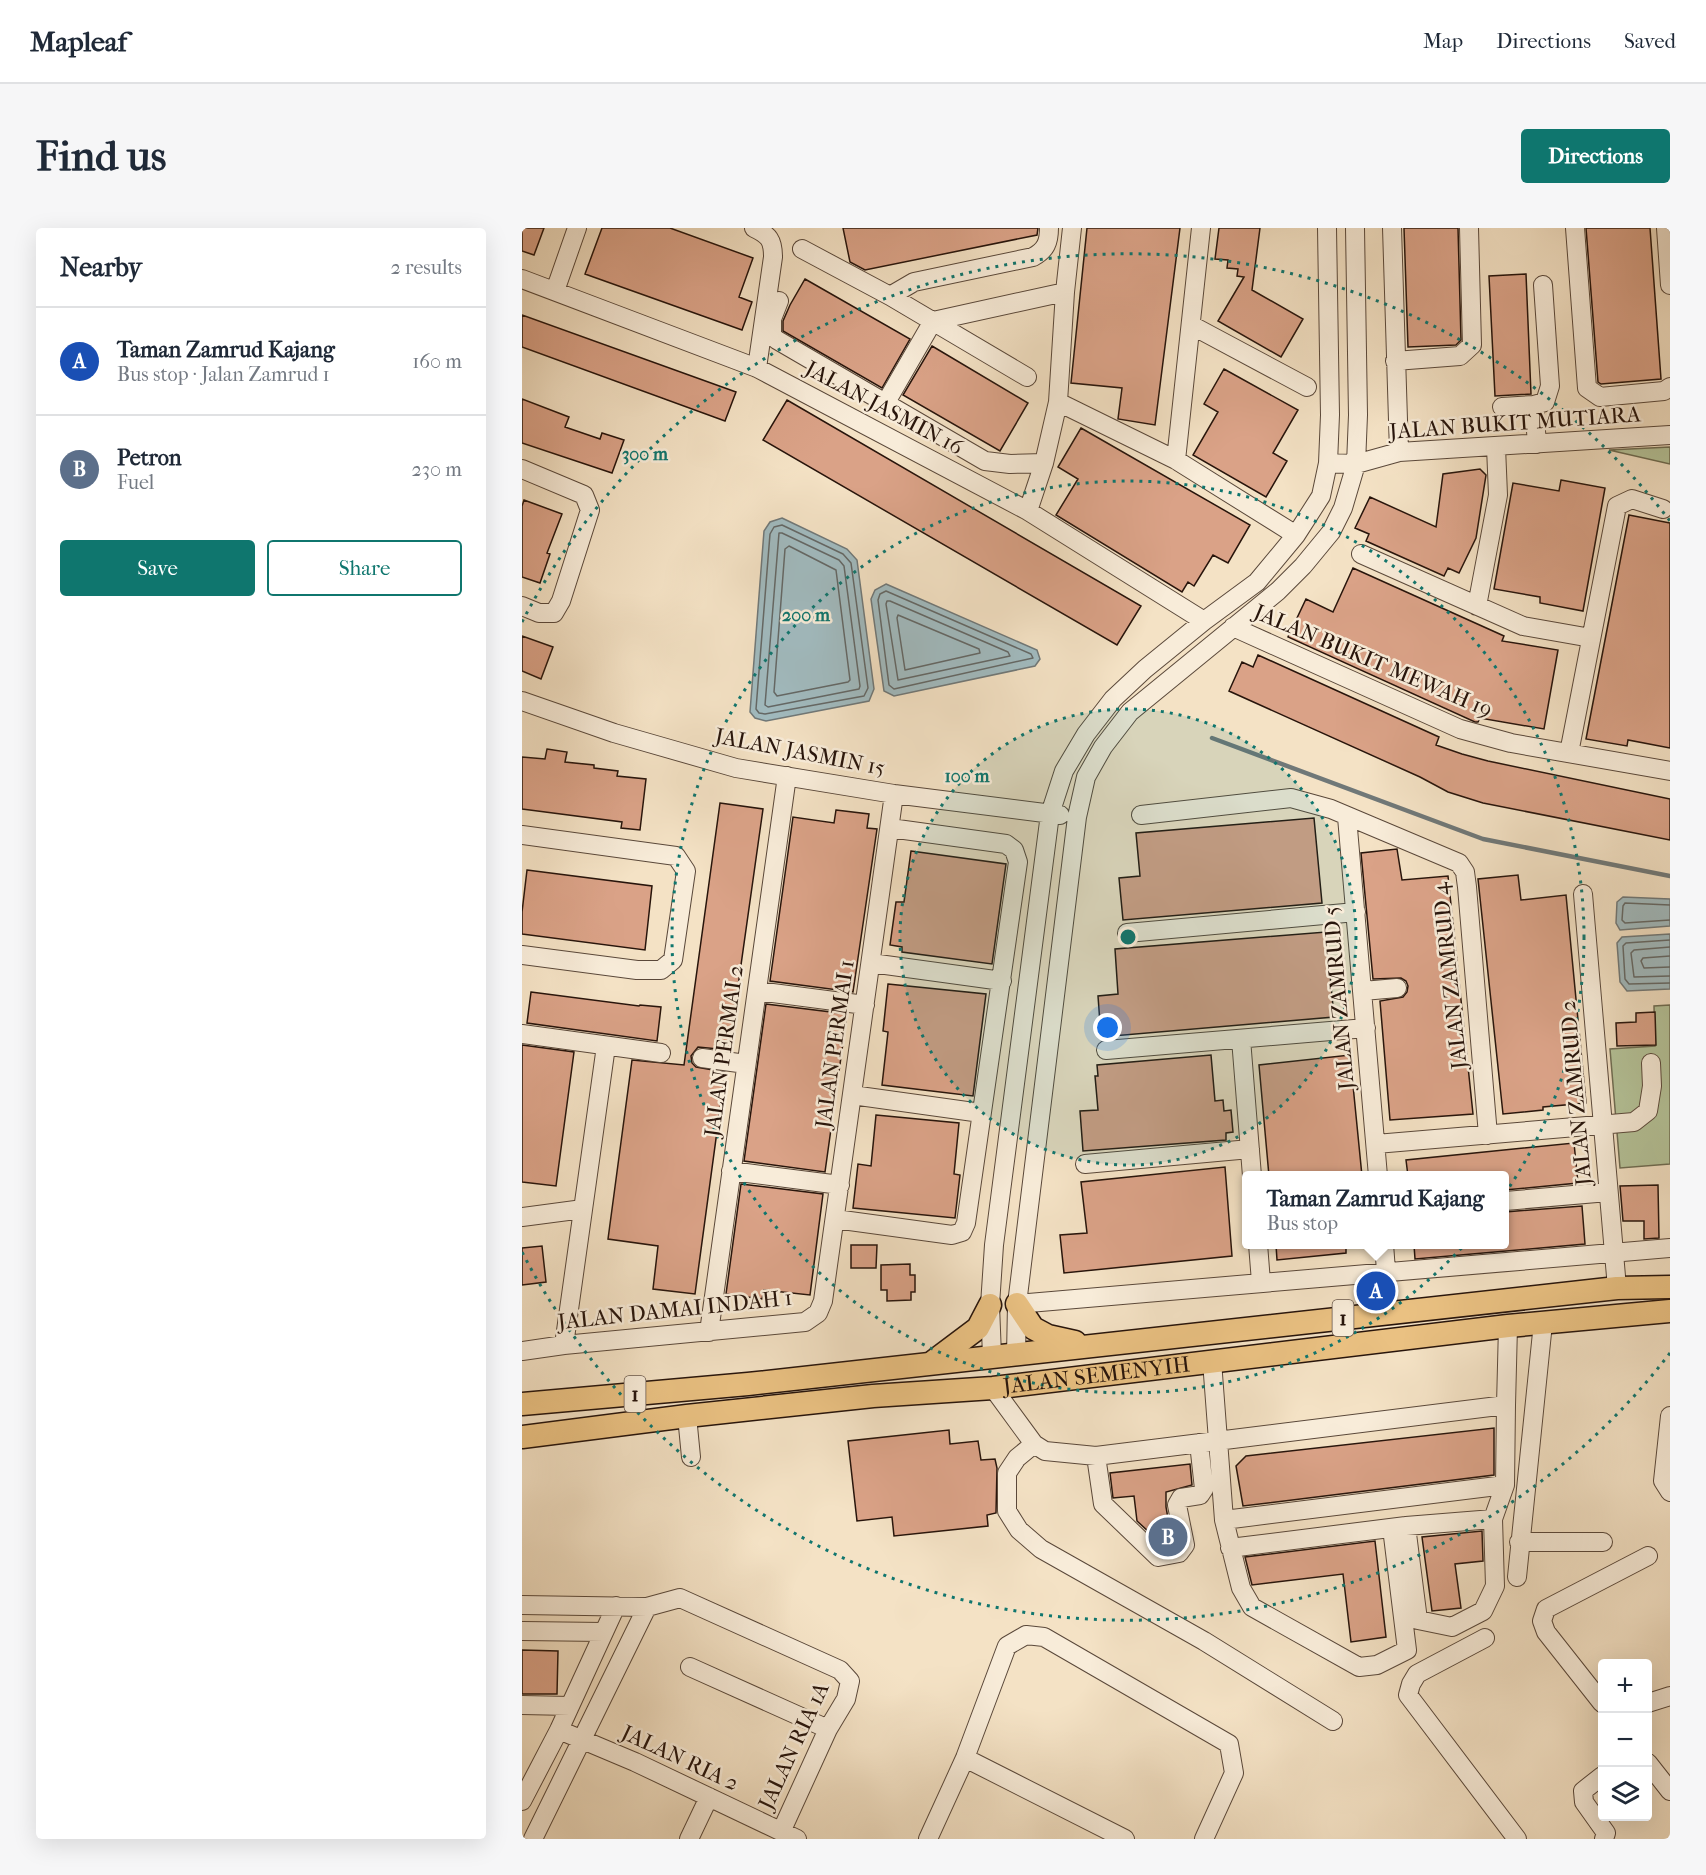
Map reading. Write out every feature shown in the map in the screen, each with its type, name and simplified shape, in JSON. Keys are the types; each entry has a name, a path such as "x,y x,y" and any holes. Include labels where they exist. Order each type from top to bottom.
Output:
{"main road":[{"name":"JALAN SEMENYIH","path":"522,1404 748,1384 930,1363 1005,1359 1100,1345 1617,1288 1670,1287"},
{"path":"1017,1304 1033,1328 1048,1336 1100,1345"},
{"path":"930,1363 978,1328 990,1305"},
{"name":"JALAN SEMENYIH","path":"526,1441 687,1416 873,1396 993,1388 1508,1326 1670,1311"},
{"path":"873,1396 923,1383 989,1376 1005,1359 1018,1371 1045,1372 1126,1361 1168,1367"}],"street":[{"path":"555,291 577,228"},
{"path":"890,296 914,282 1032,257 1046,247 1049,228"},
{"path":"1028,511 1044,463 1058,402 1065,292 1072,228"},
{"path":"1176,459 1201,228"},
{"path":"1005,1359 990,1305 994,1245 1050,814 1064,771 1086,734 1113,699 1145,669 1204,621 1257,582 1296,535 1321,496 1328,462 1330,415 1327,228"},
{"path":"1005,1359 1017,1304 1077,817 1086,777 1103,747 1130,712 1278,591 1303,566 1331,532 1343,508 1356,464 1358,415 1355,228"},
{"path":"1392,228 1399,452"},
{"path":"1395,361 1460,356 1472,345 1469,228"},
{"path":"1575,228 1587,388 1600,397 1664,391 1670,387"},
{"path":"1666,228 1670,285"},
{"path":"757,368 773,256 773,243 760,231"},
{"path":"802,249 890,296 1027,377"},
{"name":"JALAN JASMIN 16","path":"522,279 757,368 1028,511 1204,621"},
{"path":"1502,407 1545,402 1550,386 1543,285"},
{"path":"885,404 933,321 1065,292"},
{"path":"779,301 772,319 772,336 985,461 1010,464 1044,463"},
{"path":"1191,325 1306,387"},
{"path":"1058,402 1176,459 1296,535"},
{"path":"1534,405 1537,444"},
{"name":"JALAN BUKIT MUTIARA","path":"1328,462 1356,464 1399,452 1670,435"},
{"path":"1478,606 1498,495 1496,447"},
{"path":"522,470 584,495 590,510 561,601 554,614 539,613 522,606"},
{"path":"1569,753 1617,506 1632,499 1663,509"},
{"path":"1361,554 1523,626 1591,638"},
{"name":"JALAN BUKIT MEWAH 19","path":"1233,627 1461,729 1511,743 1670,771"},
{"name":"JALAN JASMIN 15","path":"522,701 614,733 736,768 894,794 1077,817"},
{"name":"JALAN PERMAI 2","path":"709,1332 787,776"},
{"name":"JALAN PERMAI 1","path":"823,1301 894,794"},
{"name":"JALAN ZAMRUD 4","path":"1141,815 1291,798 1313,803 1347,816 1459,863 1465,872 1488,1135"},
{"name":"JALAN ZAMRUD 5","path":"1347,816 1378,1171"},
{"path":"835,1219 952,1235 962,1232 966,1223 1002,981 1018,862 1014,850 1006,844 890,828"},
{"path":"522,835 676,856 686,871 673,960 661,970 637,970 522,955"},
{"name":"JALAN ZAMRUD 2","path":"1583,894 1617,1288"},
{"path":"1127,933 1356,912"},
{"path":"871,963 1002,981"},
{"path":"1363,991 1397,988"},
{"path":"757,991 865,1005"},
{"path":"1106,1050 1366,1028"},
{"path":"522,1034 661,1053"},
{"path":"1241,1039 1252,1171"},
{"path":"564,1345 606,1046"},
{"path":"702,1058 746,1064"},
{"path":"1376,1144 1634,1122 1648,1111 1652,1086 1651,1063"},
{"path":"852,1095 981,1113"},
{"path":"1085,1164 1250,1149"},
{"path":"731,1171 840,1185"},
{"path":"1509,1201 1608,1192"},
{"path":"522,1217 583,1209"},
{"path":"1017,1304 1670,1248"},
{"path":"1258,1249 1262,1282"},
{"path":"1384,1249 1386,1271"},
{"name":"JALAN DAMAI INDAH 1","path":"522,1351 805,1322 818,1313 823,1301"},
{"path":"1517,1577 1543,1323"},
{"path":"1406,1584 1418,1620 1452,1628 1483,1611 1495,1586 1494,1519 1505,1485 1508,1326"},
{"path":"1212,1361 1224,1520 1241,1588 1252,1607 1359,1667 1377,1665 1407,1650 1406,1584 1399,1527"},
{"path":"993,1388 1034,1444 1045,1451 1096,1455 1506,1405"},
{"path":"687,1416 691,1457"},
{"path":"1670,1416 1664,1481 1670,1492"},
{"path":"1096,1455 1103,1504 1158,1557 1179,1553 1185,1545 1177,1505 1181,1498 1200,1496 1204,1489 1198,1443"},
{"path":"1034,1444 1017,1458 1007,1473 1007,1511 1019,1530 1041,1548 1204,1641 1333,1721"},
{"path":"1224,1520 1505,1485"},
{"path":"1230,1548 1399,1527 1494,1519"},
{"path":"1519,1542 1603,1542"},
{"path":"1598,1698 1546,1632 1542,1621 1546,1609 1648,1556"},
{"name":"JALAN RIA 1A","path":"647,1607 680,1598 840,1670 850,1681 846,1699 828,1729 789,1835"},
{"path":"522,1605 647,1607 533,1839"},
{"path":"522,1801 559,1730 616,1606"},
{"path":"522,1630 604,1632"},
{"path":"928,1839 965,1758 1007,1646 1026,1635 1044,1637 1229,1744 1234,1773 1204,1839"},
{"path":"1485,1638 1417,1674 1408,1695 1517,1839"},
{"path":"690,1667 828,1729"},
{"path":"1652,1701 1670,1696"},
{"path":"522,1705 570,1706"},
{"name":"JALAN RIA 2","path":"559,1730 789,1835"},
{"path":"965,1758 1125,1839"},
{"path":"1650,1767 1670,1791"},
{"path":"1598,1779 1583,1791 1584,1802 1606,1833 1604,1839"},
{"path":"689,1839 708,1797"}],"green space":[{"path":"1670,447 1670,464 1609,450"},
{"path":"1670,1005 1670,1164 1620,1168 1610,1049 1655,1046 1654,1006"}],"water":[{"path":"782,518 847,549 857,560 874,689 869,701 766,721 755,718 750,712 764,531 770,522"},
{"path":"886,584 1037,650 1040,659 1035,666 894,696 884,691 871,599 875,590"},
{"path":"1623,897 1670,899 1670,926 1620,930 1616,923 1617,902"},
{"path":"1670,934 1670,989 1627,991 1620,982 1617,943 1622,937"}],"building":[{"path":"522,228 544,228 534,255 522,251"},
{"path":"602,228 670,228 753,258 739,297 752,302 742,330 585,274"},
{"path":"843,228 1038,228 1037,235 865,270 850,262"},
{"path":"1087,228 1180,228 1155,425 1118,419 1122,388 1071,383"},
{"path":"1219,228 1260,228 1252,290 1303,319 1281,357 1218,321 1244,277 1237,276 1238,269 1227,268 1228,260 1215,259"},
{"path":"1404,228 1458,228 1461,340 1456,345 1408,347"},
{"path":"1586,228 1650,228 1661,379 1601,384 1598,382"},
{"path":"1526,274 1531,394 1495,396 1489,276"},
{"path":"805,279 910,339 882,388 783,331 783,321"},
{"path":"522,315 736,392 725,421 522,347"},
{"path":"932,346 1028,403 1000,451 903,395"},
{"path":"1224,369 1298,410 1273,453 1287,461 1266,497 1193,455 1218,412 1204,404"},
{"path":"522,399 569,417 565,427 600,439 602,433 624,440 612,473 522,443"},
{"path":"787,400 1141,606 1117,645 763,440"},
{"path":"1081,428 1250,525 1228,563 1213,555 1194,586 1188,582 1182,592 1056,515 1078,479 1058,467"},
{"path":"1480,469 1486,475 1476,538 1459,573 1448,568 1444,576 1366,541 1369,534 1355,528 1370,497 1436,527 1443,474"},
{"path":"1561,480 1605,488 1583,611 1540,603 1540,597 1494,589 1513,483 1559,491"},
{"path":"524,500 562,514 547,553 550,554 540,583 522,577 522,506"},
{"path":"1629,515 1670,523 1670,748 1628,740 1627,746 1586,739"},
{"path":"1353,568 1504,636 1502,641 1558,650 1544,729 1480,718 1478,722 1475,722 1288,637 1306,599 1333,612"},
{"path":"522,636 553,647 541,679 522,671"},
{"path":"1258,655 1439,737 1436,745 1488,761 1670,799 1670,840 1483,803 1448,792 1420,777 1229,691 1242,662 1253,667"},
{"path":"547,749 567,752 565,762 594,765 594,768 618,771 617,776 646,779 640,830 621,828 622,822 522,809 522,757 545,759"},
{"path":"720,803 763,809 729,1050 698,1047 691,1056 692,1063 696,1067 725,1072 695,1294 653,1289 658,1246 608,1239 632,1060 684,1065"},
{"path":"836,810 869,814 867,828 877,829 853,992 770,981 793,817 834,823"},
{"path":"1314,818 1322,903 1123,920 1119,878 1140,876 1136,833"},
{"path":"1397,849 1402,880 1448,876 1473,1114 1390,1120 1380,1001 1403,997 1408,986 1401,978 1373,979 1361,853"},
{"path":"911,851 1006,864 992,964 902,952 902,947 890,945 896,902 904,902"},
{"path":"527,870 652,886 645,950 522,934"},
{"path":"1518,875 1521,900 1566,895 1586,1103 1503,1114 1478,879"},
{"path":"1326,932 1334,1017 1101,1037 1098,996 1118,994 1115,949"},
{"path":"888,984 986,994 973,1096 882,1085 888,1032 883,1031"},
{"path":"531,992 661,1007 657,1041 527,1023"},
{"path":"766,1004 847,1014 825,1172 744,1161"},
{"path":"1655,1012 1656,1045 1617,1046 1616,1023 1636,1022 1636,1013"},
{"path":"522,1045 574,1052 556,1186 522,1182"},
{"path":"1211,1055 1215,1101 1223,1100 1224,1111 1231,1110 1233,1132 1226,1133 1226,1140 1083,1151 1080,1111 1098,1110 1095,1076 1098,1076 1097,1065"},
{"path":"1350,1055 1362,1171 1269,1171 1259,1065"},
{"path":"876,1115 959,1123 954,1174 960,1175 955,1218 853,1208 858,1164 871,1166"},
{"path":"1574,1143 1578,1183 1509,1190 1509,1171 1407,1171 1406,1160"},
{"path":"1225,1167 1232,1256 1064,1273 1060,1235 1087,1233 1081,1182"},
{"path":"741,1184 823,1194 810,1295 764,1290 762,1299 726,1294"},
{"path":"1658,1185 1659,1238 1644,1239 1644,1221 1623,1221 1620,1186"},
{"path":"1582,1206 1585,1244 1415,1259 1414,1249 1509,1249 1509,1212"},
{"path":"851,1245 877,1245 876,1268 851,1268"},
{"path":"542,1246 546,1282 522,1285 522,1248"},
{"path":"1276,1249 1346,1249 1346,1253 1277,1260"},
{"path":"910,1264 910,1275 915,1275 915,1292 911,1292 911,1300 887,1301 887,1290 881,1290 881,1265"},
{"path":"1494,1428 1494,1475 1243,1506 1236,1466 1246,1456"},
{"path":"949,1430 950,1444 978,1441 981,1460 995,1459 997,1468 996,1513 987,1515 988,1526 894,1536 892,1517 857,1521 848,1441"},
{"path":"1190,1464 1192,1485 1166,1492 1170,1530 1149,1532 1137,1521 1134,1496 1113,1498 1110,1473"},
{"path":"1482,1531 1483,1561 1455,1564 1461,1608 1432,1611 1422,1537"},
{"path":"1375,1541 1386,1637 1351,1642 1343,1574 1252,1585 1245,1557"},
{"path":"522,1650 558,1651 557,1694 522,1694"}],"waterway":[{"path":"1212,738 1483,839 1670,876"}],"place":[{"name":"Taman Zamrud Kajang","path":"1376,1291"},
{"name":"Petron","path":"1168,1537"}]}
